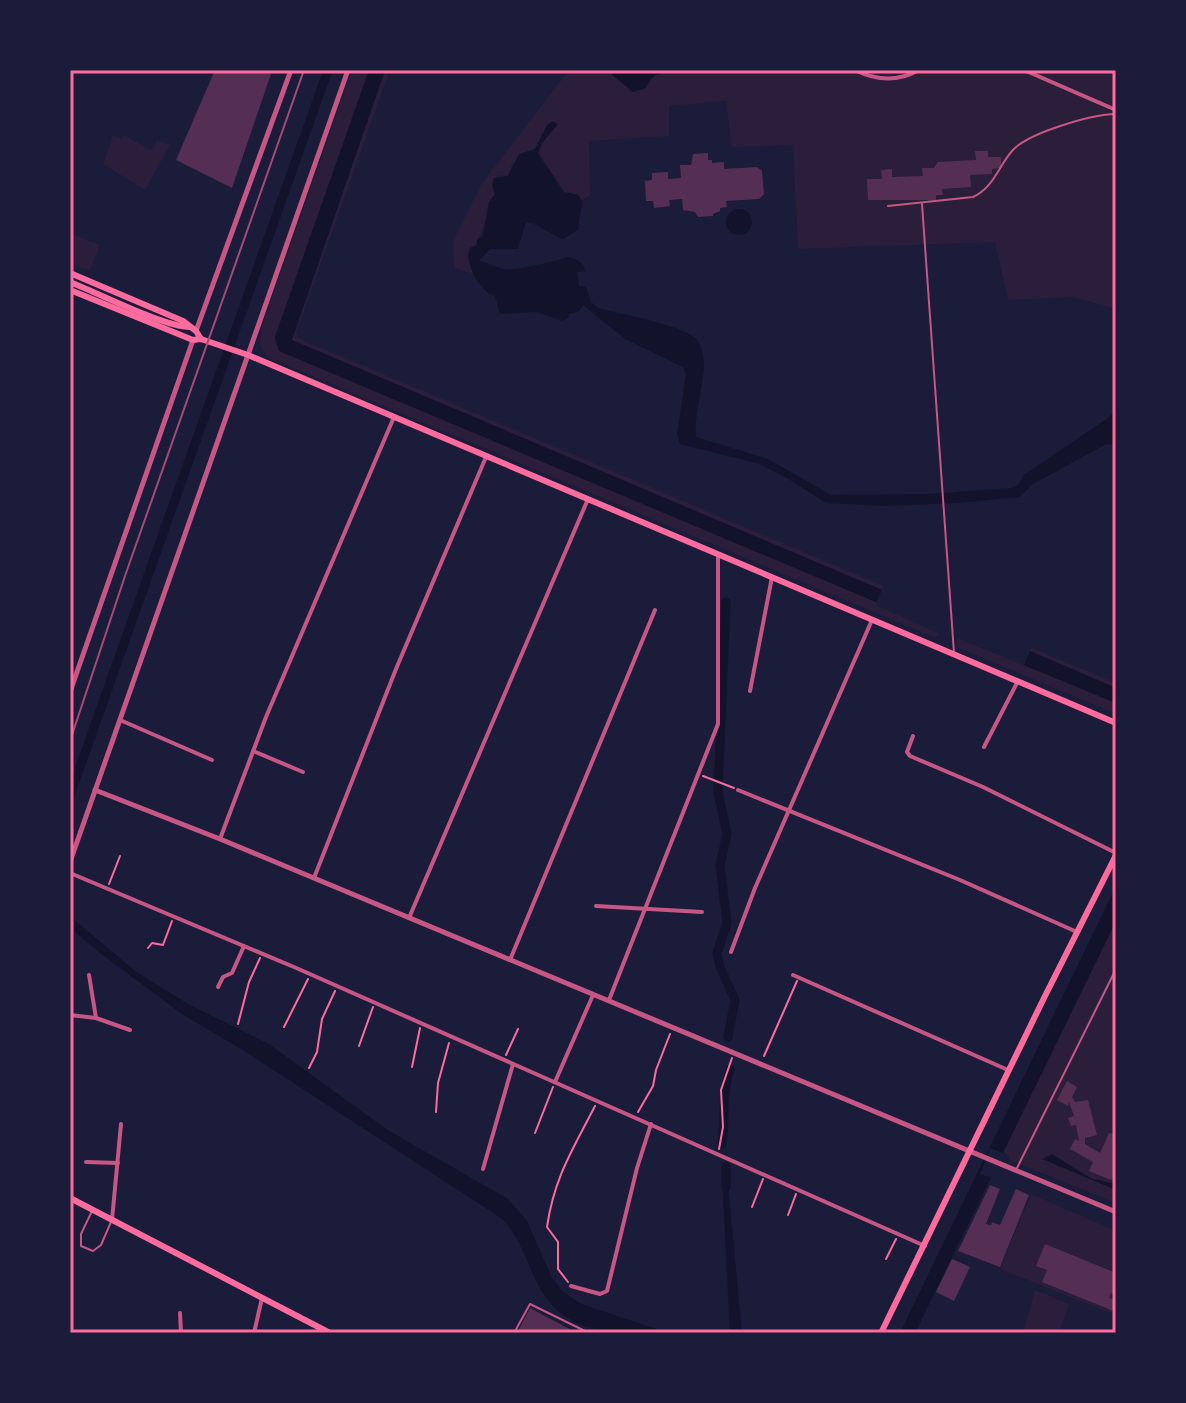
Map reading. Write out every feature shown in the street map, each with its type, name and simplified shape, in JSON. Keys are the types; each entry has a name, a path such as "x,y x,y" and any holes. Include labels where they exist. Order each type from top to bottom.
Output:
{"main road":[{"path":"70,273 183,321 201,339"},
{"path":"70,282 181,327 193,329"},
{"path":"70,290 193,340 201,339 245,354 1116,723"},
{"path":"881,1333 1116,854"},
{"path":"70,1198 330,1333"}],"street":[{"path":"193,329 291,70"},
{"path":"70,862 245,354 348,70"},
{"path":"855,70 886,79 907,76 919,70"},
{"path":"1024,70 1116,112"},
{"path":"70,692 193,340"},
{"path":"220,839 302,631 394,417"},
{"path":"314,878 396,669 486,457"},
{"path":"409,918 588,499"},
{"path":"608,1001 718,724 718,555"},
{"path":"750,691 772,577"},
{"path":"510,960 655,610"},
{"path":"731,952 755,888 872,620"},
{"path":"984,747 1018,681"},
{"path":"120,720 212,760"},
{"path":"913,736 907,752 910,756 983,787 1116,854"},
{"path":"253,751 303,772"},
{"path":"95,790 220,839 1116,1212"},
{"path":"737,790 1077,932"},
{"path":"70,873 310,974 925,1246"},
{"path":"596,906 702,912"},
{"path":"218,987 223,977 232,973 244,946"},
{"path":"89,975 96,1018"},
{"path":"796,976 1008,1070"},
{"path":"555,1082 593,995"},
{"path":"70,1015 96,1018 130,1030"},
{"path":"483,1169 513,1064"},
{"path":"112,1220 121,1124"},
{"path":"571,1286 600,1294 607,1291 651,1124"},
{"path":"86,1162 118,1163"},
{"path":"254,1333 262,1298"},
{"path":"180,1313 181,1333"}],"lane":[{"path":"888,206 922,204 983,193 1001,171 1011,152 1025,139 1116,112"},
{"path":"922,204 955,654"},
{"path":"1015,1171 1116,969"},
{"path":"92,1210 81,1234 81,1246 93,1251 98,1248 112,1220"},
{"path":"514,1333 530,1304 589,1333"}],"path":[{"path":"700,774 737,790"},
{"path":"107,889 120,856"},
{"path":"148,948 152,943 163,945 173,917"},
{"path":"238,1024 249,982 262,954"},
{"path":"284,1027 310,974"},
{"path":"760,1065 796,976"},
{"path":"309,1068 317,1052 322,1019 337,986"},
{"path":"359,1046 375,1003"},
{"path":"412,1067 422,1023"},
{"path":"636,1117 653,1086 672,1028"},
{"path":"504,1060 518,1029"},
{"path":"436,1112 438,1083 451,1036"},
{"path":"717,1153 723,1127 721,1090 734,1053"},
{"path":"535,1133 555,1082"},
{"path":"571,1286 558,1269 558,1242 547,1227 558,1177 598,1101"},
{"path":"752,1207 765,1174"},
{"path":"788,1215 798,1189"},
{"path":"886,1259 898,1234"}],"shaded area":[{"path":"352,70 369,70 275,337 279,351 876,602 876,605 940,634 934,637 267,357 259,343 263,323"},
{"path":"369,70 385,70 292,340 882,590 876,602 279,351 275,337"},
{"path":"385,70 390,70 296,333 298,338 884,586 882,590 291,340"},
{"path":"569,70 1116,70 1116,309 1074,297 1008,300 995,242 798,249 793,145 732,147 726,101 669,106 669,136 589,141 590,195 582,201 578,195 564,192 538,153 558,124 547,126 535,149 512,164 508,176 497,175 492,185 496,194 477,241 467,256 473,274 454,267 453,241 483,182"},
{"path":"611,70 679,70 656,75 646,88 633,92 612,75"},
{"path":"553,121 558,124 538,153 564,192 578,195 582,201 578,230 563,239 526,222 518,249 490,249 479,261 509,269 568,257 574,259 582,263 585,271 577,272 579,286 586,287 591,302 598,308 666,325 691,335 703,352 704,362 696,437 768,459 831,495 928,494 1011,488 1018,485 1024,475 1108,418 1116,409 1116,445 1106,444 1033,484 1020,497 884,506 826,503 760,464 680,444 677,434 686,374 683,367 625,339 583,305 563,321 537,312 500,314 495,296 484,289 471,269 470,248 477,245 477,240 483,236 489,202 495,194 492,185 494,178 508,176 519,154 535,149 547,125"},
{"path":"113,135 122,139 124,135 151,150 157,140 170,145 145,190 103,164"},
{"path":"739,209 748,213 752,222 748,231 739,235 730,231 726,222 730,213"},
{"path":"70,233 100,245 90,271 70,263"},
{"path":"957,638 1116,703 1116,714 957,647"},
{"path":"1032,648 1116,683 1116,688 1030,651"},
{"path":"1030,651 1116,688 1116,703 1024,665"},
{"path":"1116,886 1116,921 915,1333 900,1333"},
{"path":"70,916 135,971 188,1004 269,1044 389,1131 508,1199 527,1221 551,1276 562,1291 581,1304 668,1333 606,1331 572,1321 544,1295 515,1235 498,1216 246,1052 182,1014 70,928"},
{"path":"1116,921 1116,1203 1009,1160 1010,1157 1003,1152"},
{"path":"1052,1154 1092,1179 1116,1184 1116,1190 1042,1159"},
{"path":"727,1175 742,1333 730,1333 722,1177"},
{"path":"1031,1194 1116,1231 1116,1315 1000,1269"},
{"path":"1035,1290 1069,1304 1059,1333 1023,1333"}],"pier":[{"path":"990,1148 1006,1154 994,1179 980,1174"}],"building":[{"path":"215,70 267,70 271,74 232,188 176,160"},
{"path":"975,151 988,151 988,157 1001,157 1001,168 992,169 992,174 970,175 971,187 942,189 943,195 936,195 936,200 868,200 867,179 882,179 881,170 892,169 892,177 923,176 922,168 934,168 938,162 976,160"},
{"path":"708,153 708,160 712,163 724,162 724,169 757,167 762,171 764,194 759,199 726,201 727,207 720,208 713,216 698,217 695,212 683,210 682,199 669,200 670,206 654,208 653,201 646,201 645,181 652,180 652,173 668,172 668,179 681,178 680,165 691,165 693,154"},
{"path":"1067,1081 1077,1087 1072,1097 1075,1102 1088,1100 1097,1135 1085,1138 1085,1144 1100,1153 1109,1133 1116,1135 1116,1170 1111,1180 1089,1171 1093,1162 1070,1149 1075,1139 1079,1141 1076,1125 1071,1126 1068,1118 1074,1116 1069,1102 1068,1106 1057,1100"},
{"path":"990,1185 1000,1189 986,1224 991,1225 992,1222 1000,1225 1016,1189 1029,1195 1000,1267 958,1251"},
{"path":"1045,1244 1116,1273 1116,1295 1111,1293 1109,1298 1116,1300 1116,1312 1042,1282 1047,1270 1036,1266"},
{"path":"952,1259 970,1267 954,1301 936,1292"},
{"path":"530,1308 577,1333 517,1333"}],"waterway":[{"path":"70,795 328,70"},
{"path":"726,602 718,792 727,834 720,865 727,923 717,953 735,1000 728,1037"},
{"path":"722,1144 730,1069"},
{"path":"726,1167 726,1187"}],"railway":[{"path":"70,741 126,573 304,70"}]}
